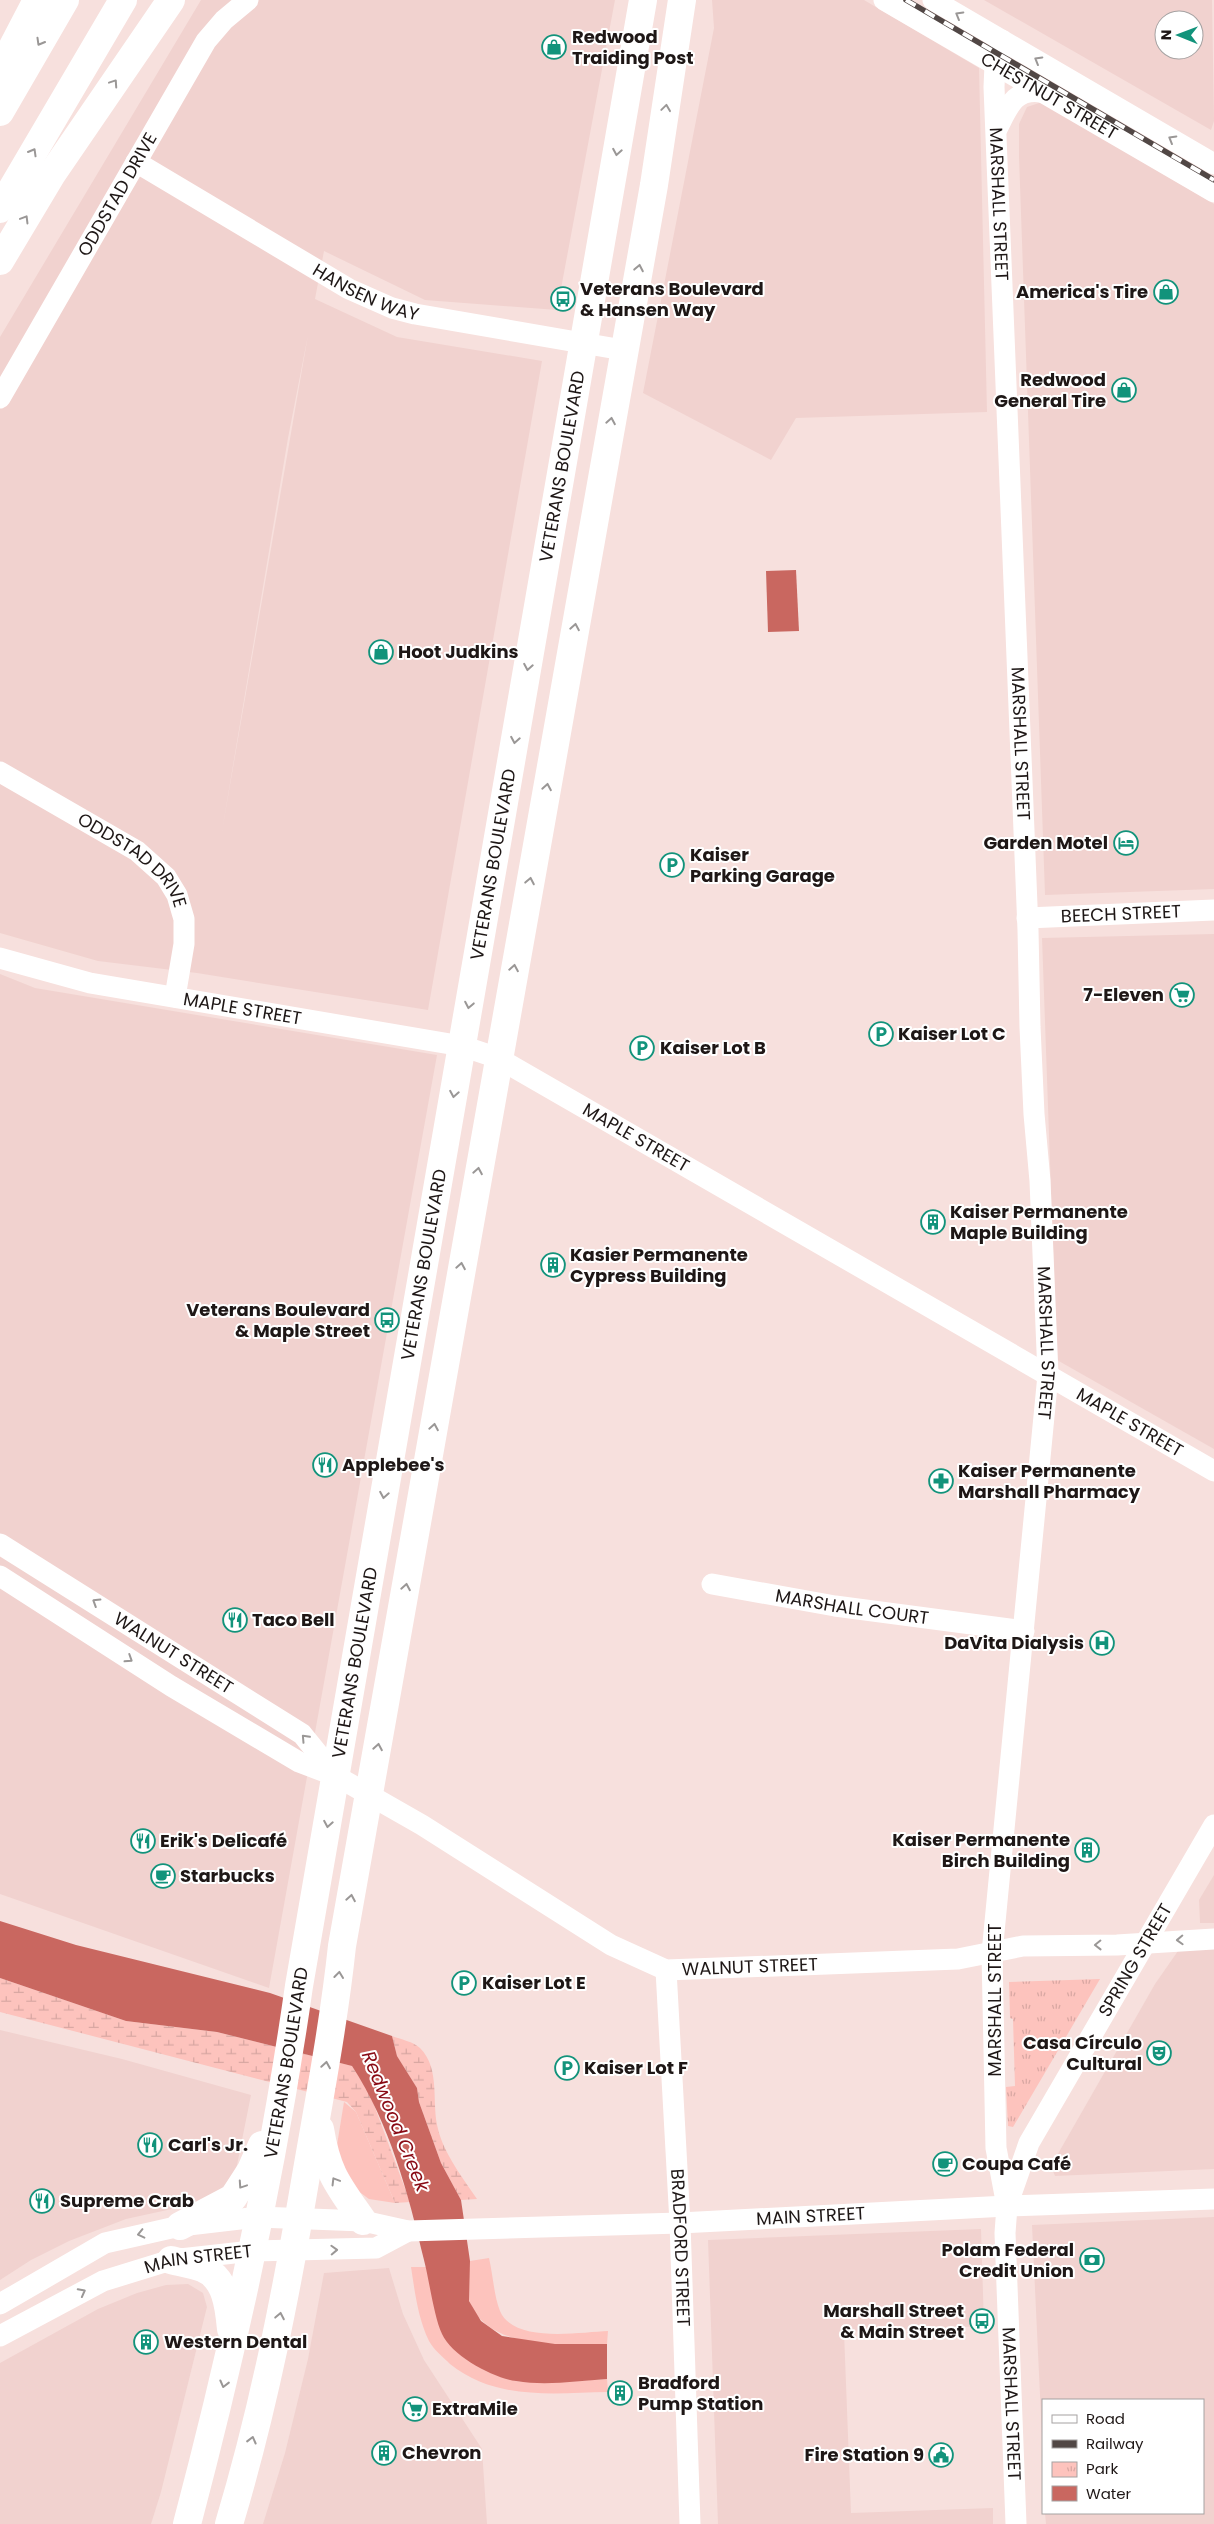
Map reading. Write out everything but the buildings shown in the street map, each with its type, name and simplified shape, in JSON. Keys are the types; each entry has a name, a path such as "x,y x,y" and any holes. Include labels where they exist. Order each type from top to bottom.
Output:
{"main road":[{"path":"0,71 37,0"},
{"path":"0,112 65,0"},
{"path":"0,209 123,0"},
{"path":"0,261 52,174 171,0"},
{"name":"VETERANS BOULEVARD","path":"187,2524 233,2347 279,2110 643,0"},
{"name":"VETERANS BOULEVARD","path":"228,2524 267,2381 300,2218 335,2005 342,1946 623,350 654,185 682,0"},
{"path":"508,779 523,814 538,835"},
{"path":"180,2226 233,2198 251,2170 279,2110"},
{"path":"318,2113 323,2148 332,2177 363,2221"},
{"path":"171,2260 204,2268 218,2280 225,2293 229,2309 233,2347"}],"street":[{"name":"ODDSTAD DRIVE","path":"0,398 206,41 224,20 248,0"},
{"name":"CHESTNUT STREET","path":"884,0 1214,192"},
{"name":"CHESTNUT STREET","path":"933,0 1214,164"},
{"name":"MARSHALL STREET","path":"1002,40 995,65 996,131 1030,1027 1034,1114 1040,1181 1048,1376 992,1953 996,2148 1007,2206 1005,2233 1016,2524"},
{"path":"996,131 1010,104 1030,90 1041,92"},
{"name":"HANSEN WAY","path":"136,162 350,289 378,303 415,314 623,350"},
{"name":"ODDSTAD DRIVE","path":"0,772 137,851 166,877 177,895 184,920 184,944 175,997"},
{"name":"BEECH STREET","path":"1027,918 1214,910"},
{"name":"MAPLE STREET","path":"0,958 90,983 462,1046 498,1058 1214,1470"},
{"name":"WALNUT STREET","path":"0,1544 302,1734 336,1776"},
{"name":"WALNUT STREET","path":"0,1576 171,1686 298,1762 336,1776 422,1825 611,1945 666,1970 958,1959 1022,1946 1214,1940"},
{"name":"MARSHALL COURT","path":"712,1584 835,1606 1024,1631"},
{"name":"SPRING STREET","path":"1007,2206 1029,2143 1214,1825"},
{"name":"BRADFORD STREET","path":"666,1970 680,2222 690,2524"},
{"name":"MAIN STREET","path":"0,2304 105,2242 180,2226 258,2217 363,2221 408,2231 680,2222 1007,2206 1214,2199"},
{"name":"MAIN STREET","path":"0,2336 103,2281 171,2260 252,2251 292,2252 376,2248 408,2231"}],"shaded area":[{"path":"201,0 615,0 557,310 425,300 324,251 315,299 397,337 542,361 428,1010 197,973 98,961 0,933 0,337","holes":["308,335 222,831 288,438"]},
{"path":"712,0 864,0 979,68 987,412 796,418 771,460 643,393 714,28"},
{"path":"984,0 1212,0 1214,121 1211,130"},
{"path":"1042,102 1214,204 1214,889 1045,895 1019,157 1019,124 1027,107"},
{"path":"1214,934 1214,1449 1057,1360 1042,938"},
{"path":"0,974 35,988 437,1055 269,1988 0,1894"},
{"path":"1214,1875 1214,1923 1200,1923 1199,1900"},
{"path":"1214,1949 1214,2169 1055,2176 1051,2166 1155,1984 1178,1951"},
{"path":"0,2030 122,2059 251,2095 236,2170 220,2191 204,2202 126,2219 69,2241 31,2260 0,2280"},
{"path":"1214,2217 1214,2524 1046,2524 1045,2514 1204,2514 1204,2399 1042,2399 1042,2438 1032,2225"},
{"path":"981,2229 984,2326 844,2332 851,2513 993,2508 993,2524 718,2524 708,2240"},
{"path":"389,2268 403,2314 424,2360 482,2449 487,2524 263,2524 285,2453 308,2359 324,2273"},
{"path":"188,2284 203,2293 207,2307 161,2492 151,2524 0,2524 0,2363 98,2309 137,2293 166,2285"}],"green space":[{"path":"0,1978 126,2021 217,2032 352,2066 370,2094 410,2202 395,2203 356,2112 347,2102 0,2012"},
{"path":"1100,1979 1013,2127 1008,2126 1006,2087 1015,2086 1013,2019 1010,2018 1009,1982"},
{"path":"392,2036 411,2042 427,2056 433,2076 436,2119 441,2138 454,2166 477,2199 461,2200 441,2163 419,2102 417,2088 397,2056"},
{"path":"344,2102 356,2112 395,2203 369,2199 354,2188 336,2151"},
{"path":"489,2258 498,2305 508,2321 519,2328 549,2334 608,2331 607,2344 530,2342 494,2330 480,2319 470,2303 468,2293 470,2261"},
{"path":"411,2267 426,2267 442,2334 515,2381 545,2383 607,2379 608,2392 526,2392 486,2384 468,2376 450,2364 429,2341 420,2314"}],"water":[{"path":"796,570 799,631 768,632 766,571"},
{"name":"Redwood Creek","path":"0,1921 76,1945 270,1993 392,2036 397,2056 417,2088 419,2102 441,2163 461,2200 470,2261 469,2301 481,2321 502,2336 555,2344 607,2344 607,2379 550,2383 507,2379 474,2365 447,2342 442,2334 437,2318 418,2235 396,2160 377,2111 352,2066 217,2032 126,2021 0,1978"}],"railway":[{"path":"906,0 1214,180"}],"place":[{"name":"Redwood Traiding Post","path":"554,47"},
{"name":"America's Tire","path":"1166,292"},
{"name":"Veterans Boulevard & Hansen Way","path":"563,299"},
{"name":"Redwood General Tire","path":"1124,390"},
{"name":"Hoot Judkins","path":"381,652"},
{"name":"Garden Motel","path":"1126,843"},
{"name":"Kaiser Parking Garage","path":"672,865"},
{"name":"7-Eleven","path":"1182,995"},
{"name":"Kaiser Lot C","path":"881,1034"},
{"name":"Kaiser Lot B","path":"642,1048"},
{"name":"Kaiser Permanente Maple Building","path":"933,1222"},
{"name":"Kasier Permanente Cypress Building","path":"553,1265"},
{"name":"Veterans Boulevard & Maple Street","path":"387,1320"},
{"name":"Applebee's","path":"325,1465"},
{"name":"Kaiser Permanente Marshall Pharmacy","path":"941,1481"},
{"name":"Taco Bell","path":"235,1620"},
{"name":"DaVita Dialysis","path":"1102,1643"},
{"name":"Erik's Delicafé","path":"143,1841"},
{"name":"Kaiser Permanente Birch Building","path":"1087,1850"},
{"name":"Starbucks","path":"163,1876"},
{"name":"Kaiser Lot E","path":"464,1983"},
{"name":"Casa Círculo Cultural","path":"1159,2053"},
{"name":"Kaiser Lot F","path":"567,2068"},
{"name":"Carl's Jr.","path":"150,2145"},
{"name":"Coupa Café","path":"945,2164"},
{"name":"Supreme Crab","path":"42,2201"},
{"name":"Polam Federal Credit Union","path":"1092,2260"},
{"name":"Marshall Street & Main Street","path":"982,2321"},
{"name":"Western Dental","path":"146,2342"},
{"name":"Bradford Pump Station","path":"620,2393"},
{"name":"ExtraMile","path":"415,2409"},
{"name":"Chevron","path":"384,2453"},
{"name":"Fire Station 9","path":"941,2455"}]}
